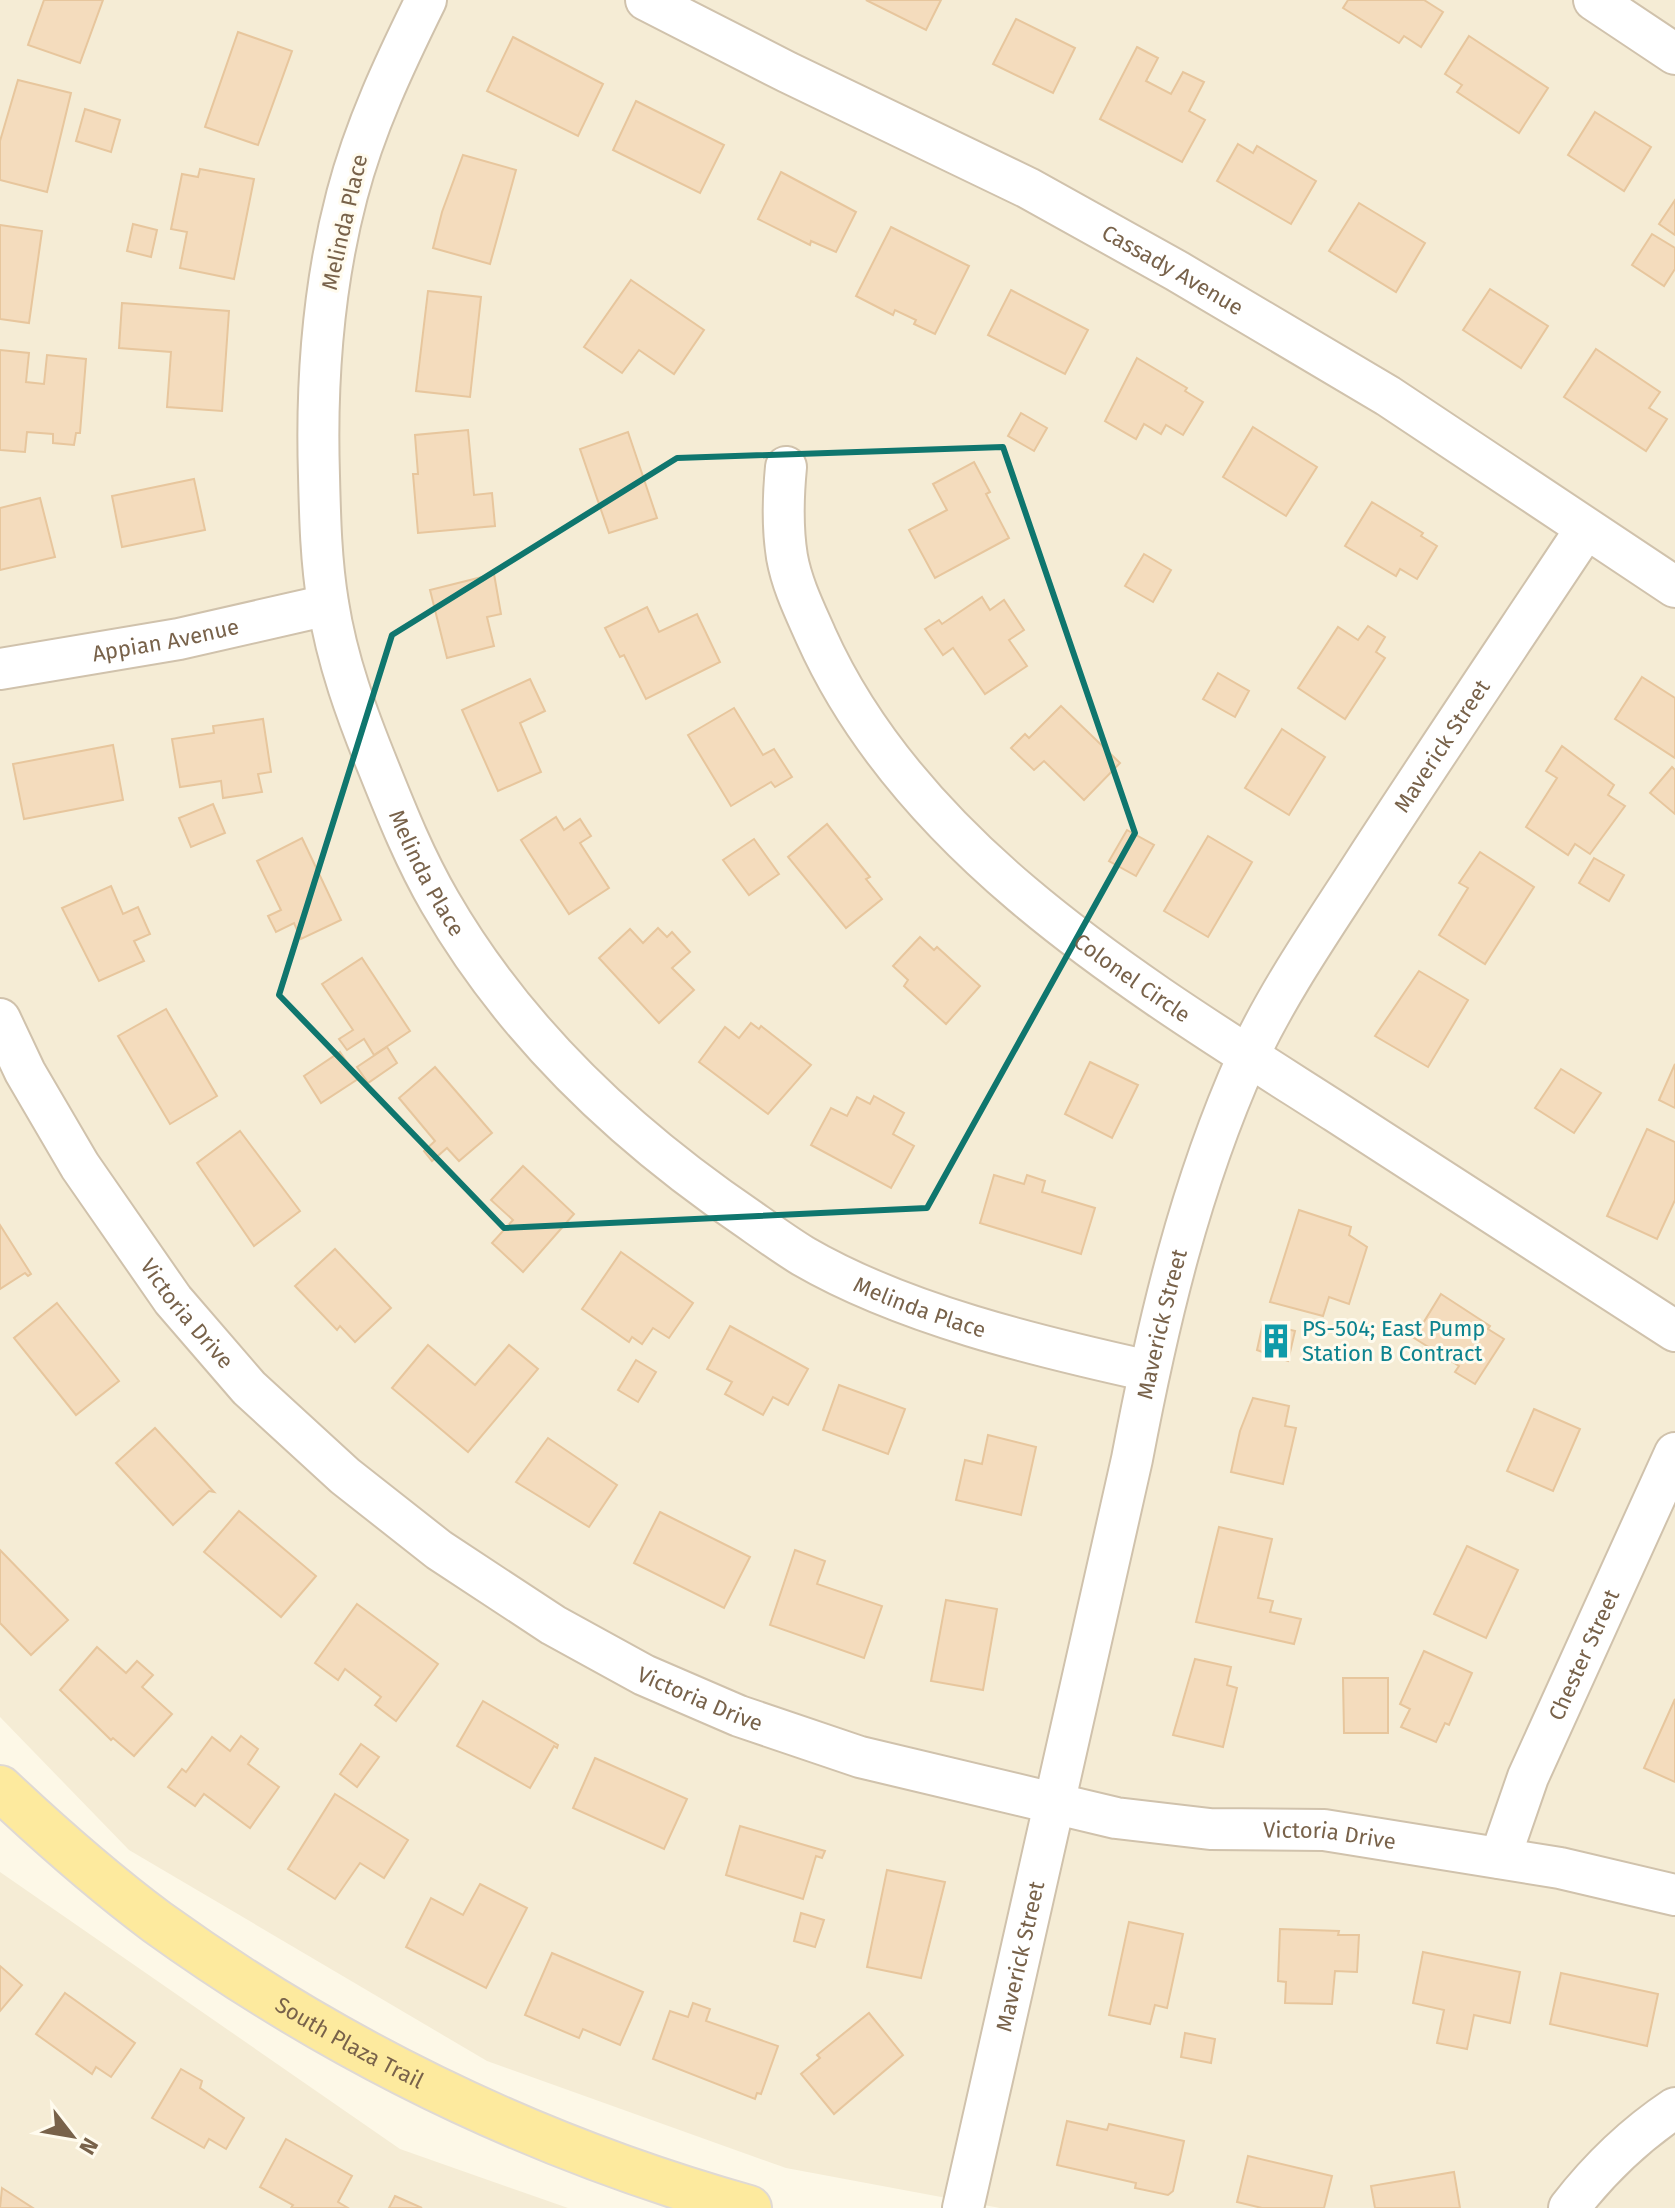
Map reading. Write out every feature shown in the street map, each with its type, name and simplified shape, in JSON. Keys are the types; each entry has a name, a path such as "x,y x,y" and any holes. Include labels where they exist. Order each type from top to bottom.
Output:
{"main road":[{"name":"South Plaza Trail","path":"0,1788 54,1838 155,1920 238,1978 345,2043 435,2089 559,2144 689,2191 749,2208"}],"street":[{"name":"Melinda Place","path":"426,0 369,125 347,193 331,263 320,352 318,441 322,555 328,605 340,661 359,720 408,842 440,902 496,985 564,1066 627,1128 696,1184 803,1256 871,1290 966,1324 1149,1371"},
{"name":"Cassady Avenue","path":"646,0 1028,188 1177,271 1388,396 1585,530 1675,587"},
{"path":"1594,0 1675,54"},
{"name":"Colonel Circle","path":"786,467 782,514 787,560 798,596 828,662 851,704 912,785 982,861 1144,987 1675,1331"},
{"name":"Maverick Street","path":"963,2208 1132,1459 1149,1371 1184,1232 1222,1118 1248,1056 1292,977 1585,530"},
{"name":"Appian Avenue","path":"0,669 179,639 328,605"},
{"name":"Victoria Drive","path":"0,1019 25,1072 80,1166 173,1300 249,1388 345,1476 439,1550 553,1625 644,1675 739,1716 860,1757 1116,1818 1210,1829 1324,1830 1560,1868 1675,1895"},
{"name":"Chester Street","path":"1500,1858 1528,1777 1675,1453"},
{"path":"1569,2208 1599,2170 1649,2125 1675,2108"}],"highlighted area":[{"path":"1003,447 1135,833 927,1208 504,1228 279,995 392,635 677,458"}],"shaded area":[{"path":"0,0 1675,0 1675,2208 1000,2208 786,2168 487,2061 129,1850 0,1717"},
{"path":"0,1872 400,2149 568,2208 0,2208"}],"building":[{"path":"44,0 103,0 80,63 28,45"},
{"path":"866,0 941,0 926,30"},
{"path":"1348,0 1424,0 1443,12 1421,47 1404,36 1399,43 1343,8"},
{"path":"1016,19 1075,48 1053,93 993,64"},
{"path":"238,32 292,51 258,145 205,127"},
{"path":"1469,36 1548,88 1519,133 1457,92 1462,85 1445,74"},
{"path":"513,37 603,84 578,136 487,91"},
{"path":"1137,47 1158,58 1146,81 1171,94 1183,72 1204,82 1189,111 1205,120 1182,162 1100,119"},
{"path":"18,80 71,93 47,192 0,180 0,141"},
{"path":"636,101 724,145 700,193 613,150"},
{"path":"85,109 120,120 111,152 76,141"},
{"path":"1595,112 1651,147 1624,191 1568,155"},
{"path":"1238,144 1253,153 1257,146 1316,181 1291,224 1217,181"},
{"path":"463,155 516,170 490,264 433,248 442,212"},
{"path":"200,169 254,179 234,279 180,268 187,232 171,229 182,174 198,177"},
{"path":"781,172 856,212 836,252 811,241 810,245 758,219"},
{"path":"1675,200 1675,235 1659,224"},
{"path":"1359,203 1425,243 1396,292 1329,251"},
{"path":"133,224 157,230 151,257 127,251"},
{"path":"0,225 42,231 29,323 0,319"},
{"path":"891,227 969,266 935,334 914,324 916,320 895,310 893,315 856,296"},
{"path":"1652,234 1675,248 1675,269 1664,286 1632,265"},
{"path":"631,280 704,330 674,374 639,350 622,373 584,347"},
{"path":"1490,289 1548,326 1521,368 1463,330"},
{"path":"1011,290 1088,330 1065,374 988,335"},
{"path":"428,291 481,297 470,397 416,391"},
{"path":"122,303 229,311 222,411 167,407 171,352 119,348"},
{"path":"1596,349 1660,392 1649,408 1667,419 1646,451 1564,397"},
{"path":"0,350 29,353 26,382 44,384 47,355 86,359 80,433 76,433 74,445 53,443 53,434 27,432 25,452 0,450"},
{"path":"1137,358 1187,388 1185,391 1203,402 1183,435 1166,425 1161,434 1144,424 1136,439 1105,421"},
{"path":"1021,413 1047,428 1034,451 1008,436"},
{"path":"1253,427 1317,467 1286,516 1223,477"},
{"path":"468,430 474,495 492,493 495,526 418,533 413,474 418,474 415,435"},
{"path":"628,432 657,518 609,533 580,449"},
{"path":"974,462 990,492 986,494 1009,538 935,578 909,530 947,510 933,484"},
{"path":"194,479 205,530 122,547 112,496"},
{"path":"40,498 55,557 0,570 0,508"},
{"path":"1372,502 1423,533 1421,536 1437,546 1417,579 1400,569 1396,576 1345,546"},
{"path":"1144,554 1171,570 1153,602 1125,586"},
{"path":"494,574 501,614 487,617 494,646 447,658 430,590"},
{"path":"982,597 990,610 1004,600 1024,630 1009,640 1027,666 985,694 953,648 943,655 925,629 939,620 942,624"},
{"path":"647,607 659,632 697,614 720,662 646,699 624,655 620,657 605,628"},
{"path":"1368,626 1385,637 1376,652 1385,658 1345,719 1298,688 1338,627 1358,640"},
{"path":"1218,673 1249,691 1235,717 1203,699"},
{"path":"1642,677 1675,698 1675,758 1615,719"},
{"path":"530,679 545,711 520,723 541,772 498,791 462,710"},
{"path":"1061,706 1120,763 1084,800 1044,761 1034,770 1011,748 1025,734 1029,738"},
{"path":"734,708 763,755 774,749 792,777 775,787 771,782 731,806 688,735"},
{"path":"263,719 271,772 258,774 262,792 223,798 221,781 180,787 172,739 214,733 213,726"},
{"path":"1282,729 1325,757 1289,815 1245,788"},
{"path":"113,745 123,800 24,819 13,764"},
{"path":"1562,746 1614,785 1608,795 1625,806 1590,854 1575,844 1568,855 1526,827 1557,778 1546,771"},
{"path":"1672,767 1675,770 1675,814 1650,793"},
{"path":"213,804 225,833 191,847 179,818"},
{"path":"556,817 564,830 580,819 591,836 580,843 609,888 569,914 521,840"},
{"path":"827,824 870,877 866,879 882,899 846,928 788,857"},
{"path":"1127,830 1154,845 1136,876 1109,861"},
{"path":"1208,836 1252,862 1208,937 1164,911"},
{"path":"302,838 341,920 301,939 294,923 276,932 268,916 281,910 257,861"},
{"path":"754,839 779,874 749,895 723,860"},
{"path":"1480,852 1534,887 1485,964 1439,935 1468,888 1459,883"},
{"path":"1594,858 1624,875 1609,901 1579,883"},
{"path":"111,886 123,914 138,907 150,934 134,941 144,961 99,981 62,908"},
{"path":"658,928 667,937 672,932 690,952 672,968 694,990 659,1023 599,958 630,929 643,943"},
{"path":"920,937 934,950 937,947 980,986 946,1024 904,986 908,980 893,966"},
{"path":"362,958 410,1031 374,1055 364,1039 347,1050 339,1039 353,1030 322,984"},
{"path":"1419,971 1468,1000 1428,1067 1375,1036"},
{"path":"166,1009 217,1096 170,1124 118,1036"},
{"path":"751,1023 759,1029 761,1026 811,1065 768,1114 699,1062 725,1027 739,1038"},
{"path":"387,1047 397,1063 368,1083 357,1067"},
{"path":"340,1052 358,1079 321,1103 304,1076"},
{"path":"1090,1062 1138,1085 1112,1138 1065,1114"},
{"path":"1675,1064 1675,1108 1659,1100"},
{"path":"435,1067 492,1133 459,1161 447,1148 432,1161 424,1151 435,1141 399,1098"},
{"path":"1561,1069 1601,1093 1574,1133 1535,1108"},
{"path":"874,1096 904,1113 893,1134 914,1146 891,1188 811,1145 831,1108 847,1116 857,1097 870,1104"},
{"path":"1647,1129 1675,1142 1675,1200 1657,1239 1607,1216"},
{"path":"240,1131 300,1211 254,1246 197,1163"},
{"path":"523,1166 574,1214 523,1272 492,1243 513,1220 491,1200"},
{"path":"994,1175 1024,1184 1027,1175 1045,1181 1042,1192 1095,1208 1081,1254 980,1223"},
{"path":"1299,1210 1351,1227 1349,1235 1367,1247 1349,1304 1329,1297 1323,1316 1270,1302"},
{"path":"0,1225 31,1274 28,1276 25,1273 0,1289"},
{"path":"335,1249 391,1308 355,1342 340,1326 337,1330 295,1286"},
{"path":"621,1252 693,1303 669,1338 653,1328 642,1344 632,1337 629,1342 582,1309"},
{"path":"1441,1294 1490,1326 1488,1329 1504,1339 1475,1384 1455,1372 1459,1366 1414,1338"},
{"path":"57,1303 119,1381 76,1415 14,1338"},
{"name":"PS-504; East Pump Station B Contract","path":"1263,1323 1295,1331 1288,1361 1257,1350"},
{"path":"730,1326 808,1369 788,1405 773,1397 763,1415 725,1394 732,1382 707,1369"},
{"path":"428,1345 475,1385 509,1345 538,1369 468,1452 392,1388"},
{"path":"636,1360 656,1372 638,1402 618,1390"},
{"path":"839,1385 905,1409 888,1454 823,1430"},
{"path":"1253,1398 1289,1406 1285,1426 1296,1428 1283,1484 1231,1472 1240,1431"},
{"path":"1534,1409 1580,1429 1553,1491 1507,1471"},
{"path":"155,1428 214,1492 209,1491 173,1525 116,1463"},
{"path":"988,1435 1036,1447 1021,1515 956,1500 965,1460 982,1464"},
{"path":"548,1438 617,1485 589,1527 516,1482"},
{"path":"239,1511 316,1576 281,1617 204,1552"},
{"path":"660,1512 750,1557 724,1608 634,1563"},
{"path":"1219,1527 1272,1539 1258,1598 1273,1601 1270,1612 1301,1619 1294,1644 1196,1622"},
{"path":"1467,1546 1518,1570 1486,1638 1434,1614"},
{"path":"0,1550 68,1620 31,1655 0,1623"},
{"path":"795,1550 825,1561 817,1584 882,1606 864,1658 770,1625"},
{"path":"946,1600 997,1609 983,1690 931,1681"},
{"path":"357,1604 438,1664 396,1721 375,1705 381,1697 345,1669 338,1680 315,1663"},
{"path":"97,1647 126,1673 137,1661 153,1675 142,1687 172,1714 134,1756 113,1738 111,1740 60,1690"},
{"path":"1424,1651 1472,1673 1449,1725 1445,1723 1436,1742 1401,1727 1410,1709 1400,1704"},
{"path":"1195,1659 1231,1667 1227,1685 1237,1688 1223,1747 1173,1735"},
{"path":"1343,1678 1388,1678 1388,1733 1344,1733"},
{"path":"1675,1699 1675,1782 1644,1768"},
{"path":"483,1701 558,1745 557,1748 554,1746 530,1788 457,1746"},
{"path":"241,1736 258,1749 248,1764 279,1787 250,1828 204,1794 195,1806 168,1787 182,1769 186,1772 212,1737 230,1751"},
{"path":"361,1744 379,1757 357,1787 340,1774"},
{"path":"595,1758 687,1799 664,1849 573,1808"},
{"path":"335,1794 408,1840 384,1878 360,1863 335,1899 288,1869"},
{"path":"740,1826 825,1851 822,1858 816,1856 803,1899 726,1875"},
{"path":"887,1870 945,1882 921,1978 867,1967"},
{"path":"480,1884 527,1908 486,1988 406,1947 431,1898 463,1915"},
{"path":"801,1913 824,1920 815,1947 794,1941"},
{"path":"1129,1922 1183,1934 1167,2008 1155,2005 1150,2024 1109,2015"},
{"path":"1280,1929 1339,1931 1338,1935 1359,1935 1357,1972 1335,1971 1332,2004 1285,2003 1286,1982 1278,1981"},
{"path":"1423,1952 1520,1972 1510,2023 1474,2015 1467,2049 1437,2043 1444,2010 1413,2003"},
{"path":"552,1953 643,1992 620,2045 583,2029 579,2038 525,2015"},
{"path":"0,1966 22,1985 0,2011"},
{"path":"1561,1973 1658,1994 1647,2046 1550,2024"},
{"path":"65,1993 135,2043 111,2077 96,2067 92,2074 36,2034"},
{"path":"693,2003 710,2009 706,2021 778,2046 761,2094 757,2093 755,2099 653,2059 670,2011 688,2017"},
{"path":"869,2013 903,2055 834,2114 801,2074 820,2058 817,2055"},
{"path":"1185,2033 1215,2039 1211,2063 1181,2057"},
{"path":"181,2069 202,2081 200,2088 244,2118 226,2149 209,2139 204,2148 152,2118"},
{"path":"1067,2121 1107,2130 1109,2124 1184,2141 1173,2191 1168,2195 1135,2188 1136,2183 1057,2165"},
{"path":"286,2139 352,2176 338,2202 348,2208 291,2208 293,2205 260,2187"},
{"path":"1248,2156 1332,2176 1324,2208 1262,2208 1237,2202"},
{"path":"1454,2172 1460,2208 1375,2208 1371,2186"},
{"path":"2,2188 33,2208 0,2208"},
{"path":"395,2196 422,2208 389,2208"}],"place":[{"name":"PS-504; East Pump Station B Contract","path":"1276,1341"}]}
